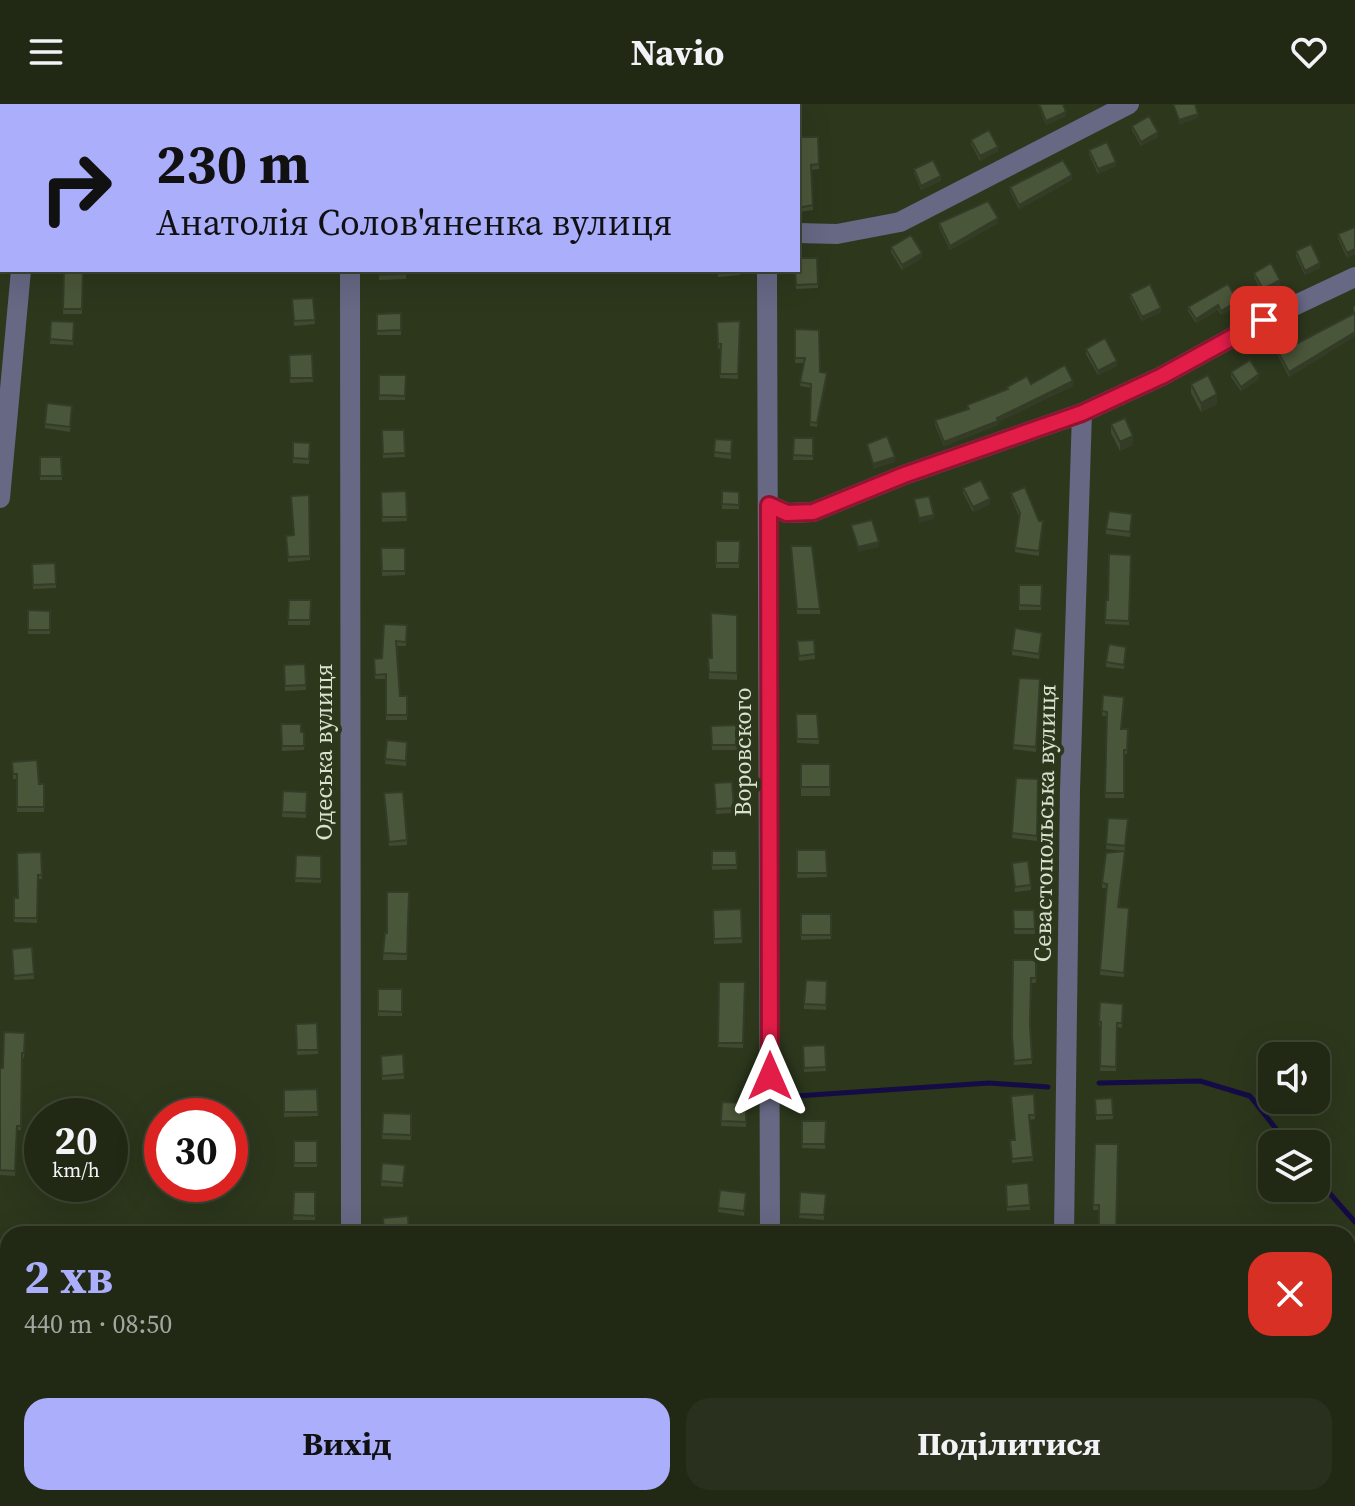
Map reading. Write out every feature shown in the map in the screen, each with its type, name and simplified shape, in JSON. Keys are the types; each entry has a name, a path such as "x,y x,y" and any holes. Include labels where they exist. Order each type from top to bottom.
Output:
{"street":[{"path":"800,233 837,234 900,222 1129,104"},
{"path":"0,498 21,272"},
{"name":"Одеська вулиця","path":"350,272 351,1226"},
{"name":"Воровского","path":"767,272 770,1226"},
{"path":"769,505 787,513 813,512 904,475 1082,413 1162,376 1264,320 1355,277"},
{"name":"Севастопольська вулиця","path":"1064,1226 1070,790 1082,413"}],"building":[{"path":"1039,104 1063,104 1066,112 1046,121"},
{"path":"1173,104 1195,104 1198,114 1179,120"},
{"path":"1149,116 1158,132 1141,142 1132,126"},
{"path":"989,130 998,147 980,156 971,140"},
{"path":"800,137 818,137 819,164 811,165 813,205 800,208"},
{"path":"1107,142 1116,162 1098,169 1089,150"},
{"path":"933,160 941,176 921,186 914,169"},
{"path":"1063,160 1072,175 1019,205 1010,187"},
{"path":"988,201 998,218 950,246 939,223"},
{"path":"1355,227 1355,249 1347,253 1338,234"},
{"path":"911,235 922,253 902,265 891,247"},
{"path":"1311,244 1320,263 1305,271 1296,251"},
{"path":"800,258 817,258 818,284 796,285 795,272 800,272"},
{"path":"1271,263 1280,280 1263,289 1254,273"},
{"path":"64,272 83,272 82,309 63,309"},
{"path":"379,272 406,272 406,274 379,275"},
{"path":"1150,284 1161,308 1142,317 1130,294"},
{"path":"1228,284 1238,301 1221,311 1218,305 1196,319 1188,307"},
{"path":"313,298 315,320 294,321 292,299"},
{"path":"401,313 401,330 377,331 377,314"},
{"path":"1355,313 1355,332 1289,372 1277,350 1295,339 1298,343"},
{"path":"51,321 74,322 73,341 50,339"},
{"path":"740,321 738,374 720,374 721,344 718,344 717,322"},
{"path":"795,329 819,330 820,372 827,373 817,423 810,422 811,384 800,382 805,358 795,358"},
{"path":"1105,338 1117,361 1098,371 1086,349"},
{"path":"312,354 313,378 290,378 289,355"},
{"path":"1250,360 1259,374 1241,387 1231,372"},
{"path":"1065,365 1073,381 997,418 998,421 944,442 935,420 969,409 967,405 1008,389 1027,376 1031,384"},
{"path":"379,375 406,375 405,396 379,395"},
{"path":"1208,375 1217,394 1201,403 1191,384"},
{"path":"47,403 72,406 70,427 45,424"},
{"path":"1125,418 1133,436 1120,442 1111,424"},
{"path":"382,430 404,430 405,453 383,454"},
{"path":"887,436 895,457 873,464 867,444"},
{"path":"794,438 813,438 813,456 793,455"},
{"path":"715,439 732,440 731,454 714,452"},
{"path":"293,442 310,443 309,459 293,458"},
{"path":"40,457 61,457 62,476 40,476"},
{"path":"981,480 990,499 973,507 963,488"},
{"path":"1025,487 1039,521 1043,521 1039,551 1015,548 1020,513 1011,493"},
{"path":"406,491 407,517 382,517 381,492"},
{"path":"722,491 739,492 739,505 722,504"},
{"path":"309,495 310,556 288,557 286,536 294,535 291,496"},
{"path":"929,496 934,515 919,518 914,499"},
{"path":"1109,511 1132,514 1130,532 1106,529"},
{"path":"872,520 879,542 858,547 851,525"},
{"path":"716,541 740,541 739,563 716,563"},
{"path":"791,546 812,546 820,609 797,609"},
{"path":"381,548 405,548 405,571 382,571"},
{"path":"1109,554 1131,555 1129,621 1105,620"},
{"path":"55,563 56,584 33,585 32,564"},
{"path":"1019,585 1042,585 1041,606 1019,605"},
{"path":"289,600 311,600 310,620 288,620"},
{"path":"28,610 50,611 50,630 28,630"},
{"path":"711,613 737,615 737,673 709,672 708,658 712,658"},
{"path":"384,624 407,625 406,642 396,641 400,696 407,696 407,715 386,715 386,674 375,675 374,659 382,658"},
{"path":"1015,628 1042,633 1039,654 1012,650"},
{"path":"814,640 815,654 799,656 797,641"},
{"path":"1109,644 1126,647 1124,665 1106,662"},
{"path":"305,664 306,685 285,686 284,665"},
{"path":"1019,678 1040,679 1036,747 1013,745"},
{"path":"1103,695 1124,697 1121,729 1128,729 1127,750 1124,750 1124,793 1105,793 1107,712 1102,711"},
{"path":"796,714 817,714 819,739 797,739"},
{"path":"281,724 301,724 304,746 282,746"},
{"path":"737,725 739,745 712,745 711,726"},
{"path":"387,740 407,742 406,761 385,759"},
{"path":"37,760 39,784 44,784 44,807 17,807 17,774 13,774 12,762"},
{"path":"801,764 830,764 830,787 801,787"},
{"path":"1016,778 1038,779 1037,836 1012,833"},
{"path":"732,782 734,808 716,809 714,783"},
{"path":"283,791 307,792 306,813 282,812"},
{"path":"403,792 407,840 389,842 384,793"},
{"path":"1108,818 1128,819 1125,846 1106,844"},
{"path":"797,850 826,850 827,873 797,873"},
{"path":"712,851 736,851 737,865 712,865"},
{"path":"1125,851 1118,907 1129,908 1124,973 1100,970 1107,884 1102,883 1106,853"},
{"path":"41,852 37,918 14,918 14,898 18,898 17,853"},
{"path":"296,855 321,856 321,879 295,878"},
{"path":"1028,861 1031,885 1015,887 1012,863"},
{"path":"387,892 409,892 407,954 383,953 387,933"},
{"path":"741,909 742,938 714,939 713,910"},
{"path":"1013,910 1034,910 1035,929 1014,929"},
{"path":"801,914 831,914 831,935 801,935"},
{"path":"32,947 34,974 14,976 12,949"},
{"path":"1013,960 1036,960 1036,978 1031,978 1032,1059 1014,1061 1012,1036"},
{"path":"806,980 827,981 826,1005 804,1004"},
{"path":"719,982 745,982 743,1043 718,1043"},
{"path":"378,989 402,989 402,1012 378,1011"},
{"path":"1100,1002 1123,1004 1122,1023 1117,1023 1116,1067 1100,1066"},
{"path":"317,1023 318,1050 297,1050 296,1024"},
{"path":"4,1032 25,1033 21,1126 17,1126 15,1171 0,1170 0,1068 3,1068"},
{"path":"825,1045 826,1067 804,1068 803,1046"},
{"path":"403,1054 404,1074 382,1076 381,1056"},
{"path":"317,1089 318,1112 284,1112 284,1090"},
{"path":"1034,1094 1035,1115 1029,1115 1033,1157 1012,1159 1010,1140 1015,1140 1011,1096"},
{"path":"1112,1098 1113,1115 1096,1115 1095,1099"},
{"path":"722,1102 746,1103 746,1122 721,1121"},
{"path":"383,1113 411,1114 411,1135 382,1134"},
{"path":"802,1121 826,1121 825,1144 802,1144"},
{"path":"294,1141 317,1141 317,1163 294,1163"},
{"path":"1095,1144 1118,1144 1116,1226 1099,1226 1099,1205 1093,1205"},
{"path":"382,1163 405,1165 403,1183 381,1181"},
{"path":"1028,1183 1030,1205 1007,1207 1006,1185"},
{"path":"720,1190 746,1193 744,1211 718,1208"},
{"path":"294,1192 315,1192 315,1216 293,1215"},
{"path":"800,1192 826,1194 824,1215 799,1214"},
{"path":"408,1216 409,1226 384,1226 383,1218"}],"waterway":[{"path":"1099,1083 1200,1081 1250,1096 1277,1130"},
{"path":"796,1096 989,1083 1048,1087"},
{"path":"1330,1194 1355,1222"}],"route":[{"path":"770,1076 769,505 787,513 813,512 904,475 1082,413 1162,376 1264,320"}]}
